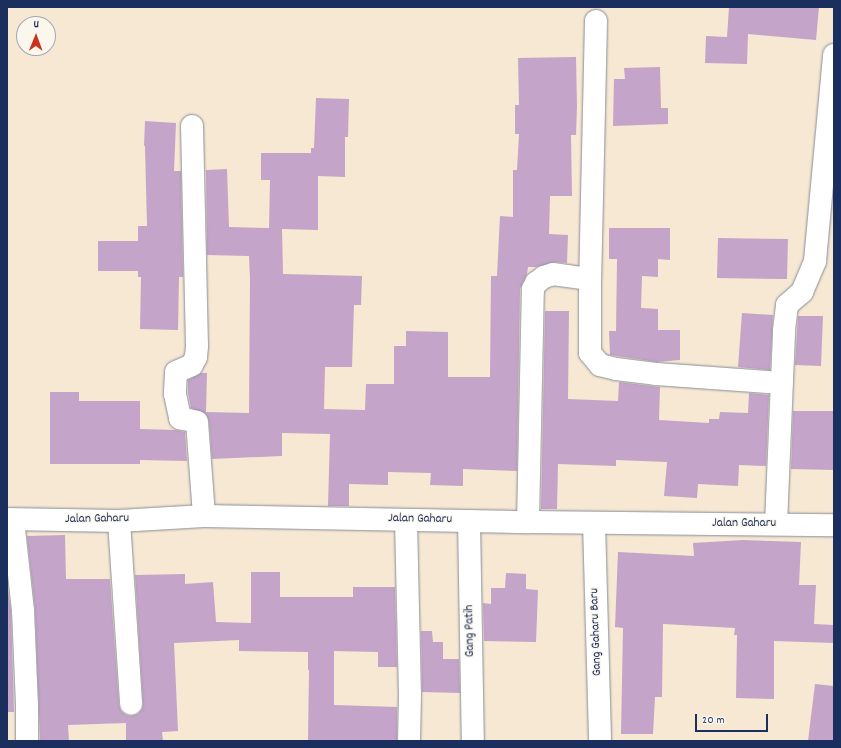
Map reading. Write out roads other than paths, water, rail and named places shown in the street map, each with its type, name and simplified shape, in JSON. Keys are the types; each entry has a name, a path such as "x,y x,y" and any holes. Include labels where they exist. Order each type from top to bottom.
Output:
{"street":[{"path":"596,21 590,279 590,354 600,365 656,374 782,383"},
{"path":"776,524 784,330 787,305 802,292 815,261 834,54"},
{"path":"192,126 197,346 196,357 192,365 176,372 175,394 180,418 197,422 204,516"},
{"path":"528,522 533,289 536,282 553,274 590,279"},
{"name":"Jalan Gaharu","path":"10,520 119,521 204,516 594,523 834,525"},
{"path":"10,520 23,610 27,741"},
{"path":"406,520 410,694 408,741"},
{"path":"119,521 131,704"},
{"name":"Gang Patih","path":"469,521 473,741"},
{"name":"Gang Gaharu Baru","path":"594,523 600,741"}]}
